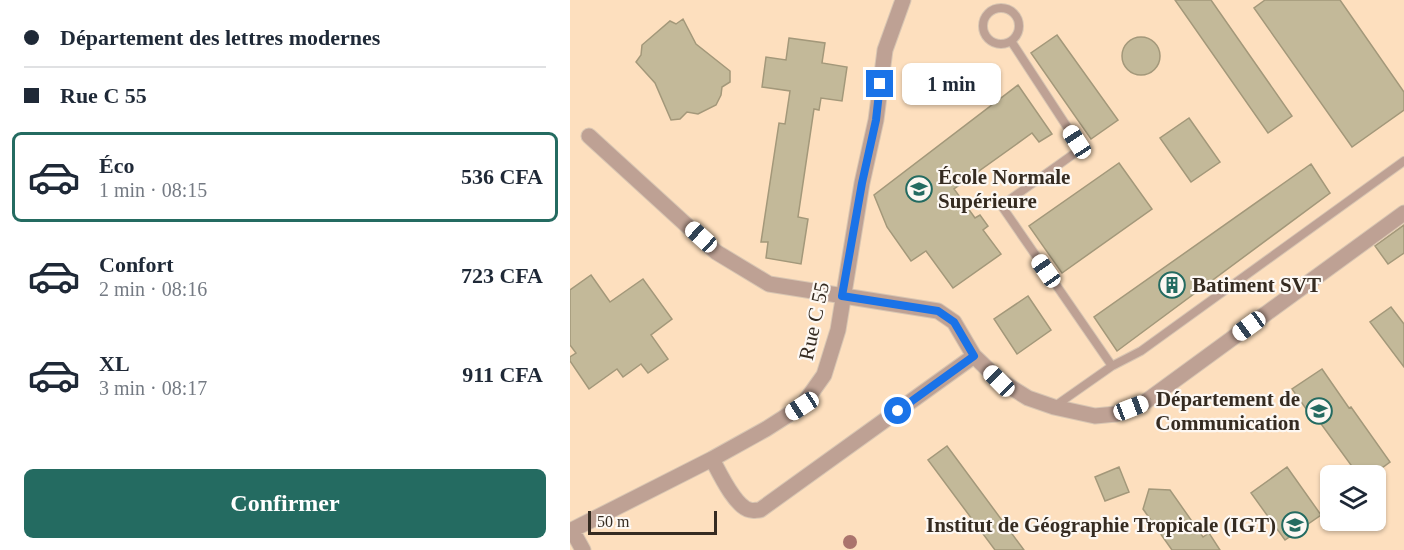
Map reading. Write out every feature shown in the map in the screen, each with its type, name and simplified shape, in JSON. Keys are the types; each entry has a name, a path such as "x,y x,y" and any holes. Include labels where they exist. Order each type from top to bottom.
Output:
{"street":[{"name":"Rue C 55","path":"571,530 712,459 766,429 802,406 824,375 838,330 862,183 876,120 885,50 903,0"},
{"path":"589,136 716,252 769,284 938,311 954,322 974,356 999,381 1028,399 1095,416 1116,414 1145,402 1404,213"},
{"path":"712,459 741,505 750,510 760,510 974,356"},
{"path":"571,530 583,550"}],"lane":[{"path":"1004,8 1016,15 1019,29 1011,41 998,44 986,36 982,22 990,11 1004,8"},
{"path":"1011,41 1079,147 1076,153 1005,203 1003,208 1112,366"},
{"path":"1054,407 1112,366 1140,351 1404,162"}],"shaded area":[{"path":"570,0 1404,0 1404,550 570,550"}],"building":[{"path":"1175,0 1211,0 1292,116 1268,133"},
{"path":"1265,0 1340,0 1404,92 1404,110 1352,147 1254,8"},
{"path":"683,19 696,44 730,71 730,82 722,87 716,105 698,114 687,112 680,119 671,120 655,83 636,62 641,55 642,45 670,21 676,24"},
{"path":"1057,35 1118,120 1091,139 1031,53"},
{"path":"1141,37 1155,42 1160,56 1155,70 1141,75 1127,70 1122,56 1127,42"},
{"path":"789,38 825,43 822,63 847,67 842,101 821,98 819,110 814,109 798,217 808,219 801,264 766,258 768,242 761,242 779,123 785,124 790,91 762,87 766,57 786,60"},
{"path":"1018,85 1052,134 1039,142 1032,133 954,189 975,218 980,215 988,226 983,230 1001,254 953,288 926,251 911,261 887,227 874,195"},
{"path":"1189,118 1220,162 1191,182 1160,138"},
{"path":"1119,163 1152,209 1062,273 1029,226"},
{"name":"Batiment SVT","path":"1311,164 1330,193 1117,351 1094,317"},
{"path":"1404,225 1404,253 1388,264 1375,246"},
{"path":"591,275 610,302 643,279 672,319 651,335 668,359 648,373 641,364 623,377 617,369 589,389 570,361 570,357 576,353 570,345 570,290"},
{"path":"1028,296 1051,330 1017,354 994,319"},
{"path":"1391,307 1404,324 1404,367 1370,322"},
{"path":"1322,369 1390,462 1386,465 1351,465 1319,421 1316,423 1292,389"},
{"path":"947,446 1024,550 995,550 928,460"},
{"path":"1119,467 1129,492 1105,501 1095,477"},
{"path":"1287,467 1320,516 1285,540 1251,493"},
{"path":"1149,489 1170,490 1203,537 1209,533 1220,550 1172,550 1143,509"}],"place":[{"name":"École Normale Supérieure","path":"919,189"},
{"name":"Batiment SVT","path":"1172,285"},
{"name":"Département de Communication","path":"1319,411"},
{"name":"Institut de Géographie Tropicale (IGT)","path":"1295,525"}],"route":[{"path":"880,84 876,120 842,296 938,311 954,322 974,356 898,411"}]}
